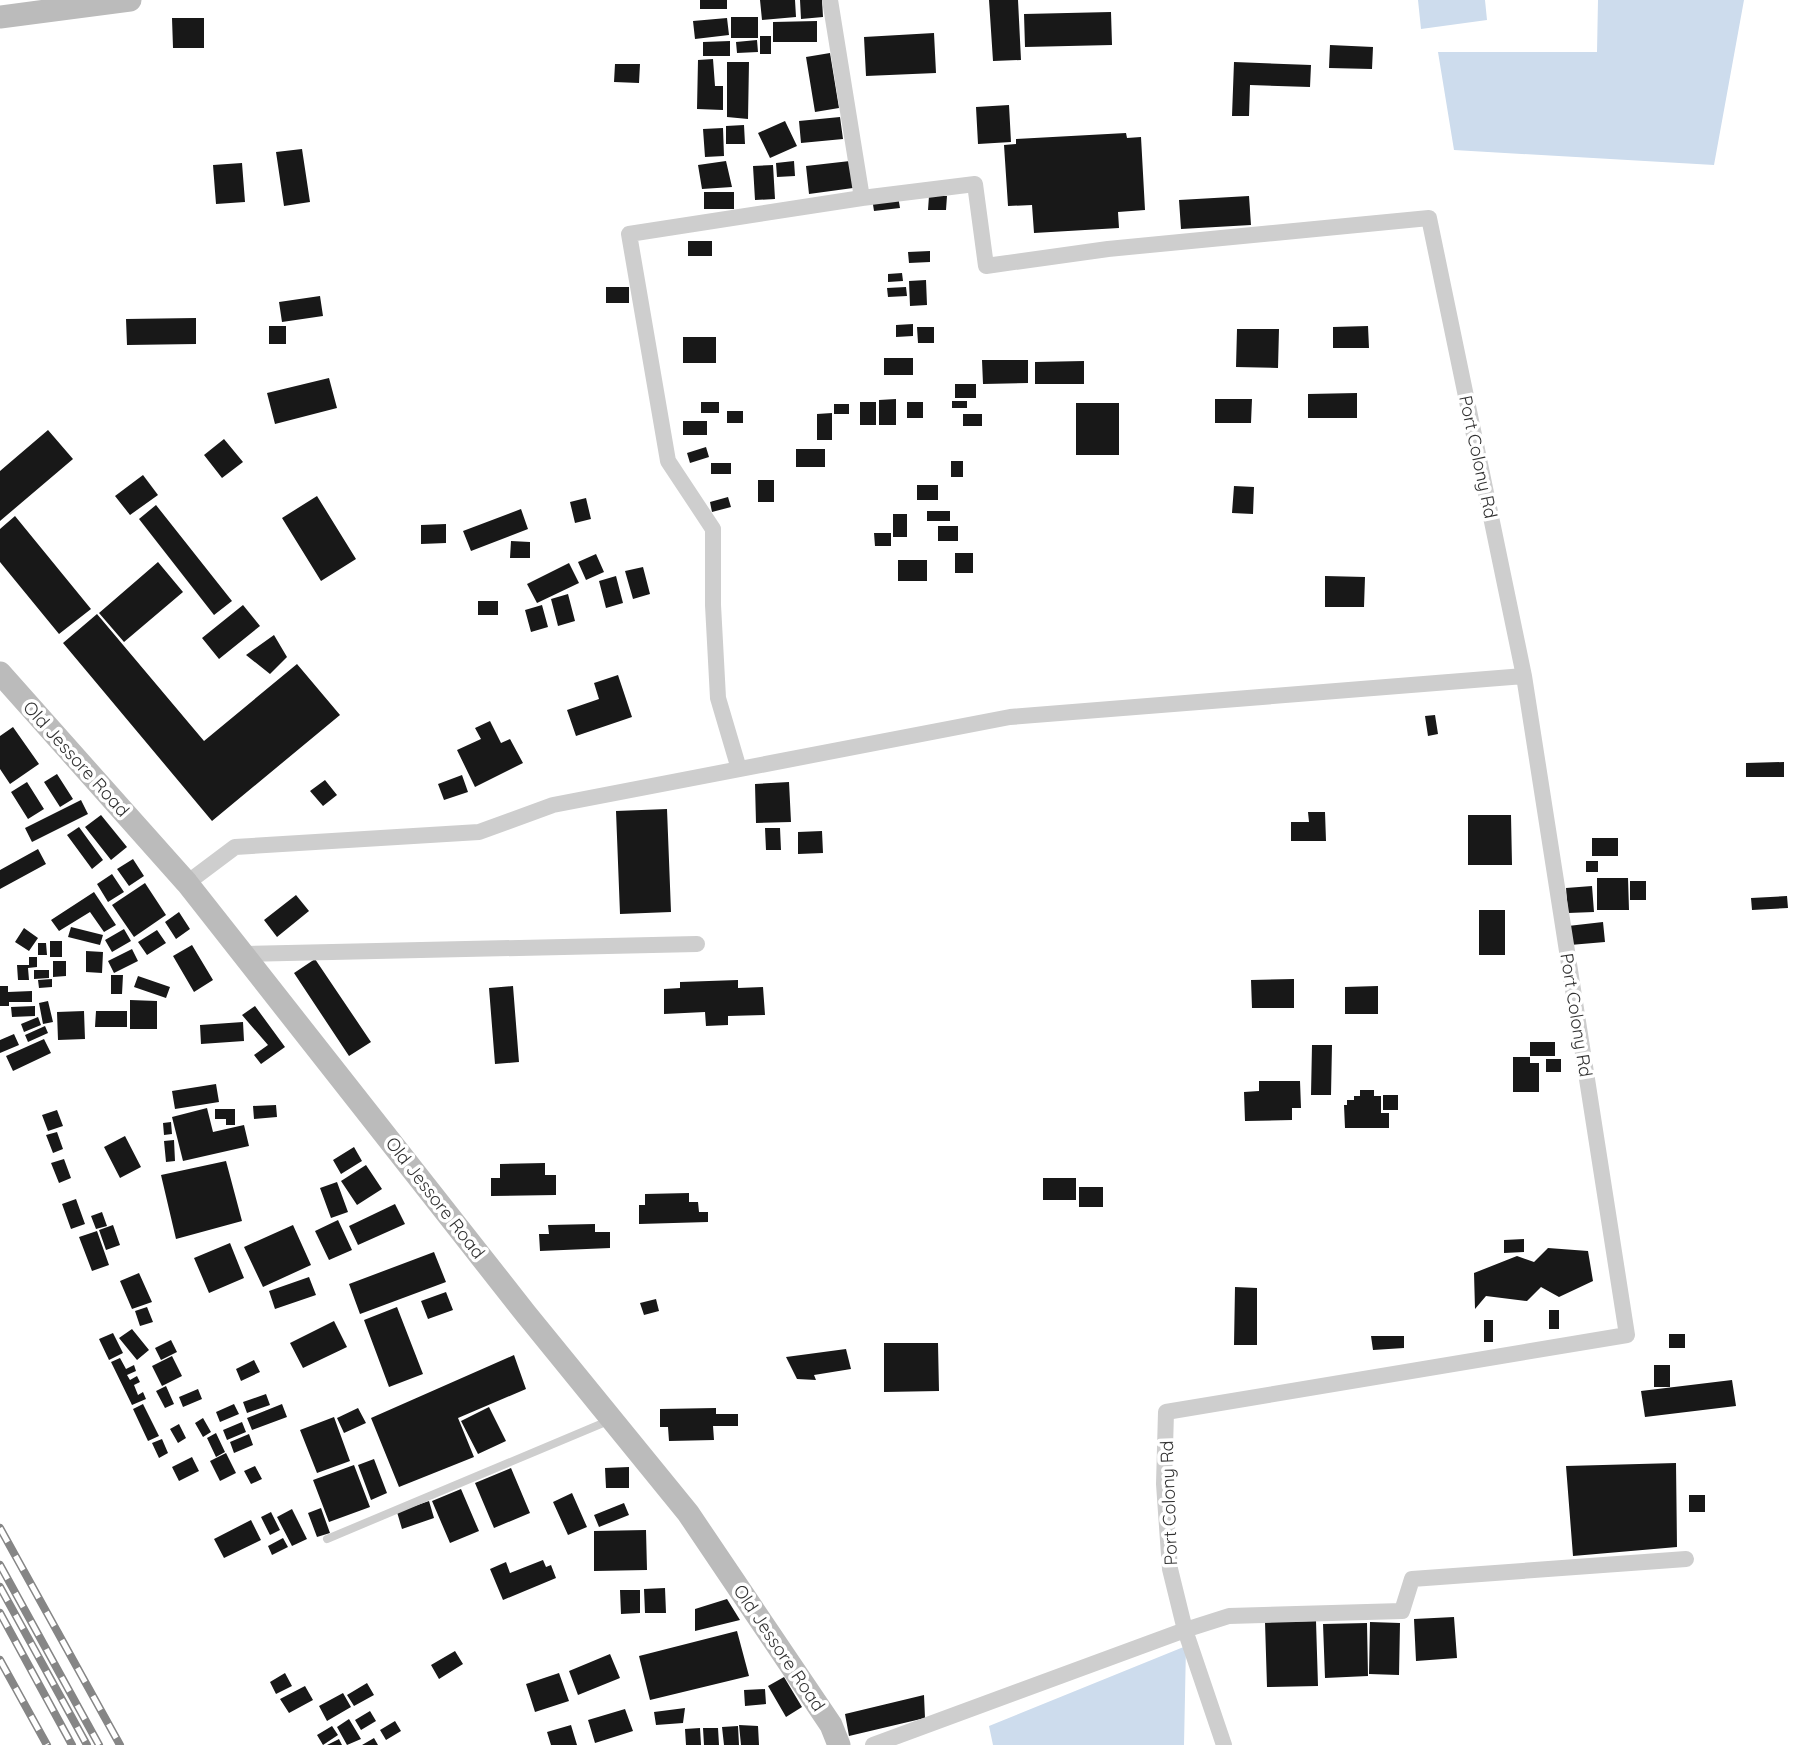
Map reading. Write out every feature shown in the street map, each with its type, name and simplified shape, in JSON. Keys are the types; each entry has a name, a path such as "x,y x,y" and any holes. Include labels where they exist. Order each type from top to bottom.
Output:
{"main road":[{"path":"0,17 31,6 130,0"},
{"name":"Old Jessore Road","path":"0,673 187,883 688,1513 831,1725 839,1745"}],"street":[{"path":"739,769 718,698 713,605 713,529 668,461 629,234 862,198 830,0"},
{"name":"Port Colony Rd","path":"862,198 975,184 986,267 1108,249 1429,218 1524,676 1627,1335 1166,1412 1164,1485 1170,1569 1185,1630 1224,1745"},
{"path":"187,883 235,847 479,832 552,805 1010,717 1524,676"},
{"path":"243,954 696,944"},
{"path":"873,1745 1229,1616 1402,1611 1412,1579 1686,1559"}],"lane":[{"path":"327,1539 612,1420"}],"water":[{"path":"1418,0 1485,0 1487,20 1421,29"},
{"path":"1598,0 1744,0 1714,165 1454,150 1438,52 1597,52"},
{"path":"1186,1646 1184,1745 993,1745 989,1726"}],"building":[{"path":"700,0 727,0 727,9 700,9"},
{"path":"760,0 795,0 796,17 762,20"},
{"path":"800,0 822,0 823,17 801,19"},
{"path":"989,0 1018,0 1021,60 993,61"},
{"path":"1111,12 1112,45 1025,47 1024,14"},
{"path":"731,17 758,17 758,38 731,38"},
{"path":"172,18 204,18 204,48 173,48"},
{"path":"727,18 729,35 695,39 693,21"},
{"path":"817,21 817,42 773,42 773,22"},
{"path":"934,33 936,73 866,76 864,37"},
{"path":"760,36 771,36 771,54 760,54"},
{"path":"757,40 758,52 737,53 736,42"},
{"path":"730,41 730,56 703,56 703,42"},
{"path":"1330,45 1373,47 1372,69 1329,68"},
{"path":"830,53 839,108 815,112 806,57"},
{"path":"713,59 715,86 723,86 723,110 697,109 698,60"},
{"path":"727,62 749,62 748,119 727,117"},
{"path":"1234,62 1311,65 1310,87 1250,85 1249,116 1232,116"},
{"path":"615,64 640,64 639,83 614,82"},
{"path":"1009,105 1011,142 978,144 976,107"},
{"path":"840,117 843,139 801,143 799,121"},
{"path":"785,121 797,146 770,158 758,133"},
{"path":"744,125 745,144 726,144 726,126"},
{"path":"723,128 724,156 705,157 703,129"},
{"path":"1126,133 1127,138 1141,137 1145,210 1118,212 1119,228 1034,233 1032,205 1008,206 1004,145 1016,144 1016,139"},
{"path":"302,149 310,202 284,206 276,152"},
{"path":"726,161 732,187 702,189 698,165"},
{"path":"794,161 795,176 777,177 776,163"},
{"path":"850,161 853,188 809,194 806,166"},
{"path":"242,163 245,202 216,204 213,165"},
{"path":"773,165 775,199 755,200 753,166"},
{"path":"704,192 734,192 734,209 704,209"},
{"path":"898,196 900,208 874,211 872,198"},
{"path":"929,196 947,196 946,210 928,210"},
{"path":"1249,196 1251,225 1181,229 1179,200"},
{"path":"688,241 712,241 712,256 688,256"},
{"path":"930,251 930,262 909,263 908,252"},
{"path":"902,273 903,281 888,282 888,274"},
{"path":"926,280 927,305 910,306 909,281"},
{"path":"606,287 629,287 629,303 606,303"},
{"path":"906,287 907,296 888,297 887,288"},
{"path":"320,296 323,316 282,322 279,302"},
{"path":"196,318 196,344 127,345 126,319"},
{"path":"913,324 913,336 896,337 896,325"},
{"path":"269,326 286,326 286,344 269,344"},
{"path":"1368,326 1369,348 1333,348 1333,327"},
{"path":"917,327 934,327 934,343 918,343"},
{"path":"1237,329 1279,329 1278,368 1236,367"},
{"path":"683,337 716,337 716,363 683,363"},
{"path":"884,358 913,358 913,375 884,375"},
{"path":"982,360 1028,360 1028,383 983,384"},
{"path":"1084,361 1084,384 1035,384 1035,362"},
{"path":"329,378 337,408 275,424 267,393"},
{"path":"955,384 976,384 976,398 955,398"},
{"path":"1357,393 1357,418 1308,418 1308,394"},
{"path":"896,399 896,425 879,425 879,400"},
{"path":"1215,399 1252,399 1251,423 1215,423"},
{"path":"952,401 967,401 967,408 952,408"},
{"path":"701,402 719,402 719,413 701,413"},
{"path":"860,402 876,402 876,425 860,425"},
{"path":"907,402 923,402 923,418 907,418"},
{"path":"1076,403 1119,403 1119,455 1076,455"},
{"path":"834,404 849,404 849,414 834,414"},
{"path":"727,411 743,411 743,423 727,423"},
{"path":"832,413 832,440 817,440 817,414"},
{"path":"963,414 982,414 982,426 963,426"},
{"path":"683,421 707,421 707,435 683,435"},
{"path":"48,430 73,459 0,521 0,471"},
{"path":"224,439 243,462 222,478 204,455"},
{"path":"706,447 709,457 690,463 687,453"},
{"path":"796,449 825,449 825,467 796,467"},
{"path":"951,461 963,461 963,477 951,477"},
{"path":"711,463 731,463 731,474 711,474"},
{"path":"143,475 158,495 130,515 115,496"},
{"path":"758,480 774,480 774,502 758,502"},
{"path":"917,485 938,485 938,500 917,500"},
{"path":"1234,486 1254,487 1253,514 1232,513"},
{"path":"317,496 356,559 321,581 282,518"},
{"path":"728,497 731,507 712,512 710,502"},
{"path":"586,498 591,519 575,523 570,502"},
{"path":"156,505 232,601 214,615 139,519"},
{"path":"521,509 528,529 471,551 463,531"},
{"path":"927,511 950,511 950,521 927,521"},
{"path":"893,514 907,514 907,537 893,537"},
{"path":"15,516 91,609 59,634 0,562 0,529"},
{"path":"446,524 446,543 421,544 421,525"},
{"path":"938,526 958,526 958,541 938,541"},
{"path":"874,533 891,533 891,546 875,546"},
{"path":"511,541 530,542 530,558 510,558"},
{"path":"955,553 973,553 973,573 955,573"},
{"path":"596,554 604,572 586,580 578,562"},
{"path":"898,560 927,560 927,581 898,581"},
{"path":"158,562 183,592 124,642 99,613"},
{"path":"569,563 579,583 537,603 527,584"},
{"path":"643,567 650,594 633,599 625,571"},
{"path":"616,576 623,603 606,608 599,581"},
{"path":"1325,576 1365,577 1364,607 1325,607"},
{"path":"568,594 575,621 558,626 551,599"},
{"path":"478,601 498,601 498,615 478,615"},
{"path":"243,605 260,626 219,659 202,638"},
{"path":"542,605 548,627 531,632 525,610"},
{"path":"97,614 204,741 297,664 340,715 212,821 63,643"},
{"path":"274,635 287,657 270,674 246,655"},
{"path":"618,675 632,717 576,736 567,710 599,699 594,683"},
{"path":"1435,715 1438,734 1428,736 1425,716"},
{"path":"490,721 501,743 510,739 523,763 475,787 457,750 481,739 475,728"},
{"path":"13,727 39,764 10,784 0,769 0,736"},
{"path":"1784,762 1784,777 1746,777 1746,763"},
{"path":"57,774 73,799 60,807 44,782"},
{"path":"462,775 468,792 444,800 438,784"},
{"path":"325,780 337,795 323,806 310,791"},
{"path":"27,782 44,809 28,819 11,792"},
{"path":"789,782 791,822 756,823 755,784"},
{"path":"81,800 88,814 32,842 25,828"},
{"path":"667,809 671,912 620,914 616,811"},
{"path":"1308,812 1325,812 1326,841 1291,841 1291,822 1309,822"},
{"path":"101,815 127,847 111,860 85,827"},
{"path":"1468,815 1511,815 1512,865 1468,865"},
{"path":"79,827 103,860 92,869 67,835"},
{"path":"765,828 780,828 781,850 766,850"},
{"path":"822,831 823,853 798,854 798,832"},
{"path":"1592,838 1618,838 1618,856 1592,856"},
{"path":"38,849 46,864 0,889 0,870"},
{"path":"133,859 144,876 129,886 117,869"},
{"path":"1586,861 1598,861 1598,872 1586,872"},
{"path":"112,874 124,892 108,902 97,884"},
{"path":"1597,878 1628,878 1629,910 1597,910"},
{"path":"1630,881 1646,881 1646,900 1630,900"},
{"path":"145,883 166,915 134,937 112,905"},
{"path":"1592,886 1594,912 1568,913 1566,888"},
{"path":"94,892 116,925 104,932 90,912 59,931 51,920"},
{"path":"296,895 309,911 277,937 264,920"},
{"path":"1787,896 1788,908 1752,910 1751,898"},
{"path":"1479,910 1505,910 1505,955 1479,955"},
{"path":"179,912 190,929 176,939 165,922"},
{"path":"1603,922 1605,942 1570,945 1568,926"},
{"path":"71,927 103,935 100,945 68,937"},
{"path":"24,928 38,938 29,951 15,942"},
{"path":"124,929 131,941 112,952 105,940"},
{"path":"157,930 166,943 147,955 138,942"},
{"path":"50,941 62,941 62,957 50,957"},
{"path":"38,943 46,943 47,955 38,955"},
{"path":"192,945 213,980 194,992 173,956"},
{"path":"132,949 138,961 114,973 108,961"},
{"path":"86,951 103,952 102,973 86,972"},
{"path":"29,957 37,957 37,967 28,968 29,980 18,980 17,965 29,965"},
{"path":"315,959 371,1042 349,1056 294,973"},
{"path":"53,961 66,961 66,976 53,977"},
{"path":"34,970 49,970 49,978 34,979"},
{"path":"111,975 123,975 122,994 111,994"},
{"path":"138,976 170,987 166,998 134,987"},
{"path":"52,979 52,987 39,988 38,980"},
{"path":"1294,979 1294,1008 1252,1008 1251,980"},
{"path":"738,980 738,988 763,987 765,1015 728,1016 728,1025 706,1026 705,1012 664,1014 664,989 680,988 680,982"},
{"path":"0,986 8,986 8,992 32,991 32,1002 9,1002 9,1006 0,1006"},
{"path":"513,986 519,1062 495,1064 489,988"},
{"path":"1378,986 1378,1014 1345,1014 1345,987"},
{"path":"130,1000 157,1001 157,1029 130,1029"},
{"path":"48,1001 53,1022 43,1024 39,1003"},
{"path":"35,1006 35,1016 12,1017 11,1007"},
{"path":"255,1006 285,1047 261,1064 254,1055 268,1045 242,1015"},
{"path":"84,1011 85,1039 58,1040 57,1012"},
{"path":"96,1011 127,1011 127,1027 95,1027"},
{"path":"38,1017 41,1025 24,1032 21,1024"},
{"path":"243,1022 244,1041 201,1044 200,1025"},
{"path":"45,1026 48,1033 28,1042 25,1035"},
{"path":"14,1034 19,1045 0,1053 0,1040"},
{"path":"44,1039 51,1053 13,1071 6,1056"},
{"path":"1530,1042 1555,1042 1555,1056 1530,1056"},
{"path":"1312,1045 1332,1045 1331,1095 1311,1095"},
{"path":"1513,1057 1530,1057 1530,1063 1539,1063 1539,1092 1513,1092"},
{"path":"1546,1059 1561,1059 1561,1072 1546,1072"},
{"path":"1259,1081 1300,1081 1301,1108 1292,1108 1292,1120 1245,1121 1244,1092 1259,1091"},
{"path":"216,1084 219,1102 175,1109 172,1091"},
{"path":"1360,1090 1374,1090 1374,1096 1381,1096 1381,1113 1389,1113 1389,1128 1345,1128 1344,1105 1347,1105 1347,1100 1354,1100 1354,1096 1360,1096"},
{"path":"1383,1095 1398,1095 1398,1110 1383,1110"},
{"path":"276,1105 277,1117 254,1119 253,1106"},
{"path":"207,1108 213,1132 244,1125 249,1146 183,1161 172,1117"},
{"path":"215,1109 235,1109 235,1125 226,1125 226,1119 215,1119"},
{"path":"57,1110 63,1126 48,1131 42,1115"},
{"path":"171,1122 172,1134 164,1135 163,1123"},
{"path":"57,1132 63,1149 53,1153 46,1135"},
{"path":"125,1136 141,1167 120,1178 104,1147"},
{"path":"174,1140 175,1161 166,1162 164,1141"},
{"path":"354,1147 362,1161 341,1174 333,1160"},
{"path":"64,1159 71,1178 59,1183 51,1163"},
{"path":"226,1161 242,1221 176,1239 161,1175"},
{"path":"545,1163 545,1175 556,1175 556,1195 491,1196 491,1178 500,1178 500,1164"},
{"path":"366,1165 382,1189 357,1205 341,1181"},
{"path":"1043,1178 1076,1178 1076,1200 1043,1200"},
{"path":"337,1182 348,1212 331,1218 320,1188"},
{"path":"1079,1187 1103,1187 1103,1207 1079,1207"},
{"path":"689,1193 689,1202 698,1202 699,1212 708,1212 708,1222 639,1224 639,1205 645,1205 645,1194"},
{"path":"76,1199 85,1224 71,1229 62,1204"},
{"path":"395,1204 405,1224 358,1245 349,1226"},
{"path":"102,1212 107,1226 96,1229 91,1216"},
{"path":"338,1220 352,1250 329,1260 315,1231"},
{"path":"595,1224 595,1232 610,1232 610,1248 540,1251 539,1234 549,1234 548,1225"},
{"path":"113,1225 120,1245 106,1250 99,1230"},
{"path":"293,1225 311,1265 263,1287 244,1247"},
{"path":"97,1231 109,1265 92,1271 79,1237"},
{"path":"1524,1239 1524,1252 1504,1253 1504,1240"},
{"path":"230,1243 244,1278 209,1293 194,1258"},
{"path":"1548,1248 1588,1251 1593,1281 1559,1297 1541,1287 1527,1301 1486,1296 1475,1309 1474,1273 1517,1256 1534,1262"},
{"path":"434,1252 446,1282 360,1314 349,1284"},
{"path":"139,1273 152,1302 132,1309 120,1281"},
{"path":"309,1277 316,1295 275,1309 269,1291"},
{"path":"1235,1287 1257,1288 1257,1345 1234,1345"},
{"path":"446,1292 453,1310 428,1319 421,1301"},
{"path":"656,1299 659,1311 644,1315 640,1303"},
{"path":"147,1307 153,1322 140,1326 135,1311"},
{"path":"397,1307 423,1374 389,1387 364,1320"},
{"path":"1549,1310 1559,1310 1559,1329 1549,1329"},
{"path":"1484,1320 1493,1320 1493,1342 1484,1342"},
{"path":"334,1321 347,1347 303,1368 290,1343"},
{"path":"132,1329 149,1350 137,1360 119,1338"},
{"path":"113,1333 123,1353 109,1360 99,1339"},
{"path":"1669,1334 1685,1334 1685,1348 1669,1348"},
{"path":"1371,1336 1404,1336 1404,1348 1373,1350"},
{"path":"171,1340 177,1352 161,1360 155,1348"},
{"path":"884,1343 938,1343 939,1391 884,1392"},
{"path":"846,1349 851,1369 814,1375 816,1380 797,1379 786,1357"},
{"path":"514,1355 526,1389 458,1418 474,1457 399,1487 371,1418"},
{"path":"172,1356 182,1376 162,1386 152,1366"},
{"path":"120,1358 126,1369 134,1365 136,1371 127,1375 130,1380 137,1376 140,1382 134,1385 138,1395 143,1392 146,1399 132,1405 111,1362"},
{"path":"254,1360 260,1372 241,1381 236,1369"},
{"path":"1654,1365 1670,1365 1670,1387 1654,1387"},
{"path":"1732,1380 1736,1406 1645,1417 1641,1391"},
{"path":"166,1386 174,1404 165,1408 156,1391"},
{"path":"198,1389 202,1399 183,1407 179,1397"},
{"path":"266,1394 270,1405 247,1413 243,1402"},
{"path":"143,1404 159,1436 148,1441 133,1409"},
{"path":"234,1404 239,1414 220,1422 216,1412"},
{"path":"282,1404 287,1417 252,1430 247,1418"},
{"path":"489,1407 506,1441 478,1454 461,1421"},
{"path":"358,1408 366,1423 344,1433 337,1418"},
{"path":"716,1408 716,1414 738,1414 738,1426 713,1426 714,1440 669,1441 668,1427 660,1427 660,1409"},
{"path":"334,1417 350,1461 317,1473 300,1430"},
{"path":"203,1418 211,1432 203,1437 195,1423"},
{"path":"242,1422 246,1432 227,1440 223,1430"},
{"path":"179,1424 186,1438 178,1443 170,1429"},
{"path":"216,1433 225,1452 216,1457 207,1438"},
{"path":"249,1434 253,1445 234,1453 230,1442"},
{"path":"162,1439 168,1453 159,1458 152,1443"},
{"path":"226,1453 236,1473 220,1481 210,1461"},
{"path":"192,1457 199,1471 179,1481 172,1467"},
{"path":"374,1459 387,1493 371,1500 358,1465"},
{"path":"1676,1463 1677,1547 1573,1556 1566,1466"},
{"path":"354,1465 370,1507 329,1522 313,1480"},
{"path":"255,1466 262,1479 251,1484 244,1471"},
{"path":"629,1467 629,1488 606,1488 605,1468"},
{"path":"511,1468 530,1513 494,1528 475,1483"},
{"path":"461,1489 479,1531 450,1543 432,1501"},
{"path":"572,1493 587,1527 568,1535 553,1502"},
{"path":"1689,1495 1705,1495 1705,1512 1689,1512"},
{"path":"429,1501 434,1518 402,1529 397,1512"},
{"path":"624,1503 629,1515 599,1527 594,1515"},
{"path":"321,1508 330,1533 317,1537 308,1513"},
{"path":"292,1509 307,1539 292,1546 277,1517"},
{"path":"271,1512 280,1530 270,1535 261,1517"},
{"path":"251,1520 261,1540 224,1558 214,1539"},
{"path":"646,1530 647,1570 594,1571 594,1531"},
{"path":"283,1538 288,1547 272,1555 268,1546"},
{"path":"543,1560 546,1567 551,1565 556,1578 503,1600 490,1569 506,1562 510,1573"},
{"path":"665,1588 666,1613 645,1613 644,1589"},
{"path":"620,1590 640,1590 640,1613 621,1614"},
{"path":"727,1599 740,1620 695,1631 695,1609"},
{"path":"1454,1617 1457,1658 1416,1661 1414,1619"},
{"path":"1316,1621 1318,1686 1267,1687 1265,1622"},
{"path":"1370,1622 1400,1623 1399,1675 1369,1674"},
{"path":"1367,1623 1368,1676 1325,1678 1323,1624"},
{"path":"737,1631 749,1676 650,1700 639,1656"},
{"path":"455,1651 463,1664 439,1679 431,1665"},
{"path":"610,1654 620,1678 578,1695 569,1671"},
{"path":"285,1673 292,1686 276,1694 270,1682"},
{"path":"559,1673 569,1701 535,1712 526,1684"},
{"path":"784,1677 802,1707 786,1717 768,1686"},
{"path":"367,1683 374,1695 354,1706 347,1695"},
{"path":"305,1686 313,1700 289,1713 280,1699"},
{"path":"765,1689 766,1704 745,1706 744,1690"},
{"path":"343,1693 351,1707 327,1721 319,1706"},
{"path":"924,1695 925,1718 849,1736 845,1714"},
{"path":"685,1708 683,1723 656,1725 654,1712"},
{"path":"625,1709 633,1731 595,1743 588,1720"},
{"path":"370,1711 376,1721 361,1730 355,1720"},
{"path":"349,1719 361,1739 347,1745 337,1727"},
{"path":"395,1721 401,1731 386,1740 380,1730"},
{"path":"571,1725 577,1745 551,1745 547,1732"},
{"path":"739,1725 758,1726 759,1745 741,1745"},
{"path":"332,1726 338,1735 323,1745 317,1735"},
{"path":"738,1726 739,1745 724,1745 722,1727"},
{"path":"700,1728 701,1745 686,1745 685,1729"},
{"path":"703,1728 718,1728 719,1745 704,1745"},
{"path":"374,1738 378,1745 362,1745"},
{"path":"339,1739 342,1745 327,1745"}],"railway":[{"path":"0,1528 120,1745"},
{"path":"0,1565 99,1745"},
{"path":"0,1587 87,1745"},
{"path":"0,1613 72,1745"},
{"path":"0,1660 47,1745"}]}
